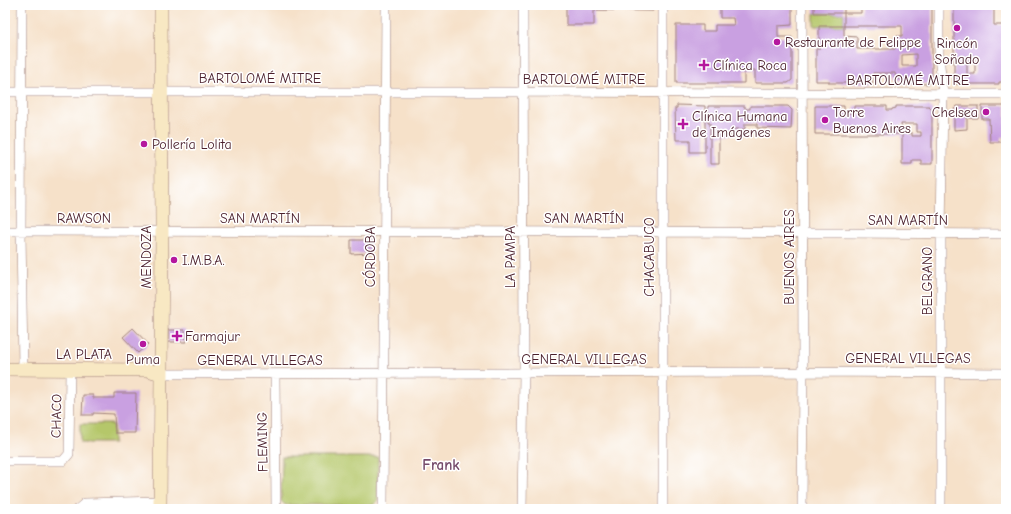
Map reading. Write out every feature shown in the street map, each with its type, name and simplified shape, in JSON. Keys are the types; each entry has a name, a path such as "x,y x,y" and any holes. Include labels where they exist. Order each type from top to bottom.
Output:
{"main road":[{"name":"MENDOZA","path":"160,505 162,232 161,5"},
{"name":"LA PLATA","path":"5,369 148,370 161,374"}],"street":[{"path":"22,5 21,232 23,369"},
{"name":"CÓRDOBA","path":"383,509 386,5"},
{"name":"LA PAMPA","path":"522,509 524,373 523,5"},
{"name":"CHACABUCO","path":"663,509 664,5"},
{"name":"BUENOS AIRES","path":"802,5 802,509"},
{"name":"BELGRANO","path":"939,5 939,56 944,94 941,234 942,509"},
{"name":"BARTOLOMÉ MITRE","path":"5,92 1006,94"},
{"name":"RAWSON","path":"5,232 162,232"},
{"name":"SAN MARTÍN","path":"162,232 1006,234"},
{"name":"CHACO","path":"5,461 63,461 69,454 70,370"},
{"name":"GENERAL VILLEGAS","path":"161,374 803,372 1006,373"},
{"name":"FLEMING","path":"275,374 276,509"},
{"path":"78,509 84,503 160,505"}],"green space":[{"path":"814,13 844,13 844,26 814,26"},
{"path":"80,424 113,424 113,443 80,443"},
{"path":"282,457 378,457 378,501 373,505 285,505 281,501"}],"building":[{"path":"566,5 653,5 653,11 594,10 594,25 566,25"},
{"path":"720,5 792,5 792,25 778,26 778,37 792,37 792,80 788,83 755,83 755,70 744,70 744,83 676,83 676,25 703,25 703,31 715,31 715,25 734,25 733,18 720,18"},
{"path":"814,5 844,5 844,13 814,13"},
{"path":"861,5 932,5 932,81 929,84 902,83 902,79 896,79 895,73 873,73 873,83 829,83 829,81 816,81 816,49 819,49 819,26 844,26 844,13 861,13","holes":["844,26 902,26 902,36 895,36 895,49 857,49 857,37 844,36","916,54 916,66 902,66 902,55"]},
{"path":"954,5 994,5 994,25 1006,25 1006,82 999,82 999,84 954,84","holes":["967,60 975,60 975,74 967,74"]},
{"path":"677,105 705,106 705,152 690,152 690,140 676,140 675,108 677,108"},
{"path":"708,106 745,106 745,109 750,109 750,106 788,106 792,110 791,129 757,128 757,124 745,124 745,129 732,129 732,135 719,136 719,164 710,164 710,123 708,123"},
{"path":"815,106 844,106 844,113 854,113 854,106 887,106 887,110 892,110 896,108 896,106 929,106 932,109 932,164 921,164 921,160 912,160 912,164 902,164 902,134 815,134","holes":["901,124 917,124 917,132 921,132 921,136 912,136 912,133 902,133"]},
{"path":"957,106 978,106 978,118 967,118 967,129 954,130 954,109"},
{"path":"982,106 1006,106 1006,137 1001,137 1001,142 990,142 989,119 982,119"},
{"path":"351,240 370,240 370,253 351,254"},
{"path":"133,328 148,344 138,353 123,337"},
{"name":"Farmajur","path":"168,330 185,330 186,342 168,342"},
{"path":"114,393 136,393 135,433 115,433 114,414 93,413 93,415 82,415 83,395 93,395 93,398 114,398"}],"place":[{"name":"Rincón Soñado","path":"957,28"},
{"name":"Restaurante de Felippe","path":"777,42"},
{"name":"Clínica Roca","path":"704,65"},
{"name":"Chelsea","path":"986,112"},
{"name":"Torre Buenos Aires","path":"825,120"},
{"name":"Clínica Humana de Imágenes","path":"683,124"},
{"name":"Pollería Lolita","path":"144,144"},
{"name":"I.M.B.A.","path":"174,260"},
{"name":"Farmajur","path":"177,336"},
{"name":"Puma","path":"143,344"}],"district":[{"name":"Frank","path":"441,465"}]}
